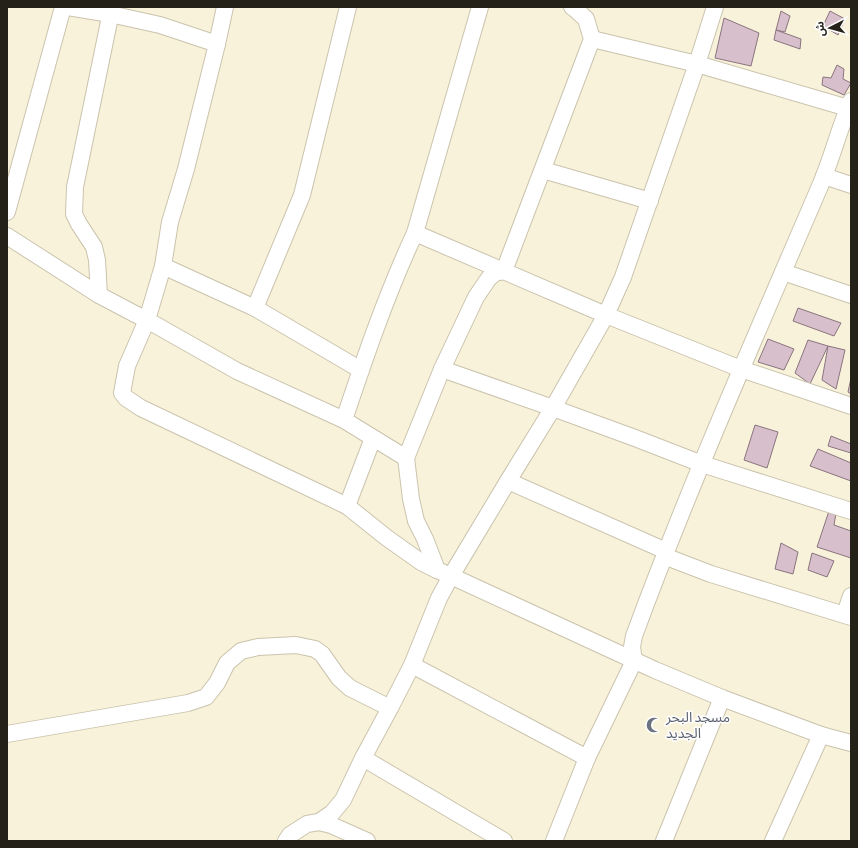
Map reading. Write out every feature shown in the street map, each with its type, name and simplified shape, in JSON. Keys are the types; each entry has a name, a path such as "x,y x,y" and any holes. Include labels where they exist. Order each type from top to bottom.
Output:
{"street":[{"path":"7,212 63,7"},
{"path":"68,7 111,10 217,44"},
{"path":"225,7 186,169 170,222 163,266 147,320 127,366 122,393 126,398 141,408 347,506 387,538 421,562 444,573 634,661 722,698 821,735 851,742"},
{"path":"256,308 302,195 348,7"},
{"path":"344,420 400,265 415,233 480,7"},
{"path":"504,271 592,39 586,19 572,7"},
{"path":"319,822 332,812 343,800 363,758 412,665 439,598 444,573 508,481 553,408 606,315 623,277 650,201 715,7"},
{"path":"99,295 97,260 94,246 74,214 75,187 111,10"},
{"path":"554,841 587,758 634,661 632,648 634,636 665,554 741,369 824,176 849,105 697,64 592,39"},
{"path":"542,170 650,201"},
{"path":"824,176 851,185"},
{"path":"415,233 606,315 741,369 851,406"},
{"path":"7,236 99,295 147,320 237,371 344,420 406,458"},
{"path":"163,266 256,308 361,370"},
{"path":"444,573 416,521 411,499 406,458 442,369 476,297 489,278 495,273 504,271"},
{"path":"783,272 851,295"},
{"path":"442,369 636,438 702,464 851,511"},
{"path":"347,506 374,438"},
{"path":"508,481 711,574 848,615 851,596"},
{"path":"7,734 188,703 206,697 227,663 241,651 258,647 296,645 315,650 322,654 339,678 350,688 390,708"},
{"path":"412,665 587,758"},
{"path":"664,841 722,698"},
{"path":"773,841 821,735"},
{"path":"363,758 504,841"},
{"path":"286,841 290,835 307,824 319,822 331,825 367,841"}],"building":[{"path":"781,11 790,16 785,32 776,30"},
{"path":"830,11 845,19 838,35 823,26"},
{"path":"724,18 759,33 751,66 715,58"},
{"path":"776,30 801,39 800,49 774,40"},
{"path":"837,65 844,69 843,79 851,83 844,95 822,85 823,77 831,78"},
{"path":"798,308 841,323 834,336 793,321"},
{"path":"768,339 794,349 784,370 758,362"},
{"path":"808,340 828,346 810,384 795,373"},
{"path":"828,346 845,350 836,389 822,380"},
{"path":"851,378 851,394 848,392"},
{"path":"755,425 778,432 767,468 744,460"},
{"path":"831,436 851,444 851,453 828,446"},
{"path":"818,449 851,463 851,481 810,466"},
{"path":"829,511 836,513 834,525 851,531 851,558 817,547"},
{"path":"781,543 798,552 793,574 775,569"},
{"path":"812,553 834,561 827,577 808,570"}],"place":[{"name":"مسجد البحر الجديد","path":"654,725"}]}
